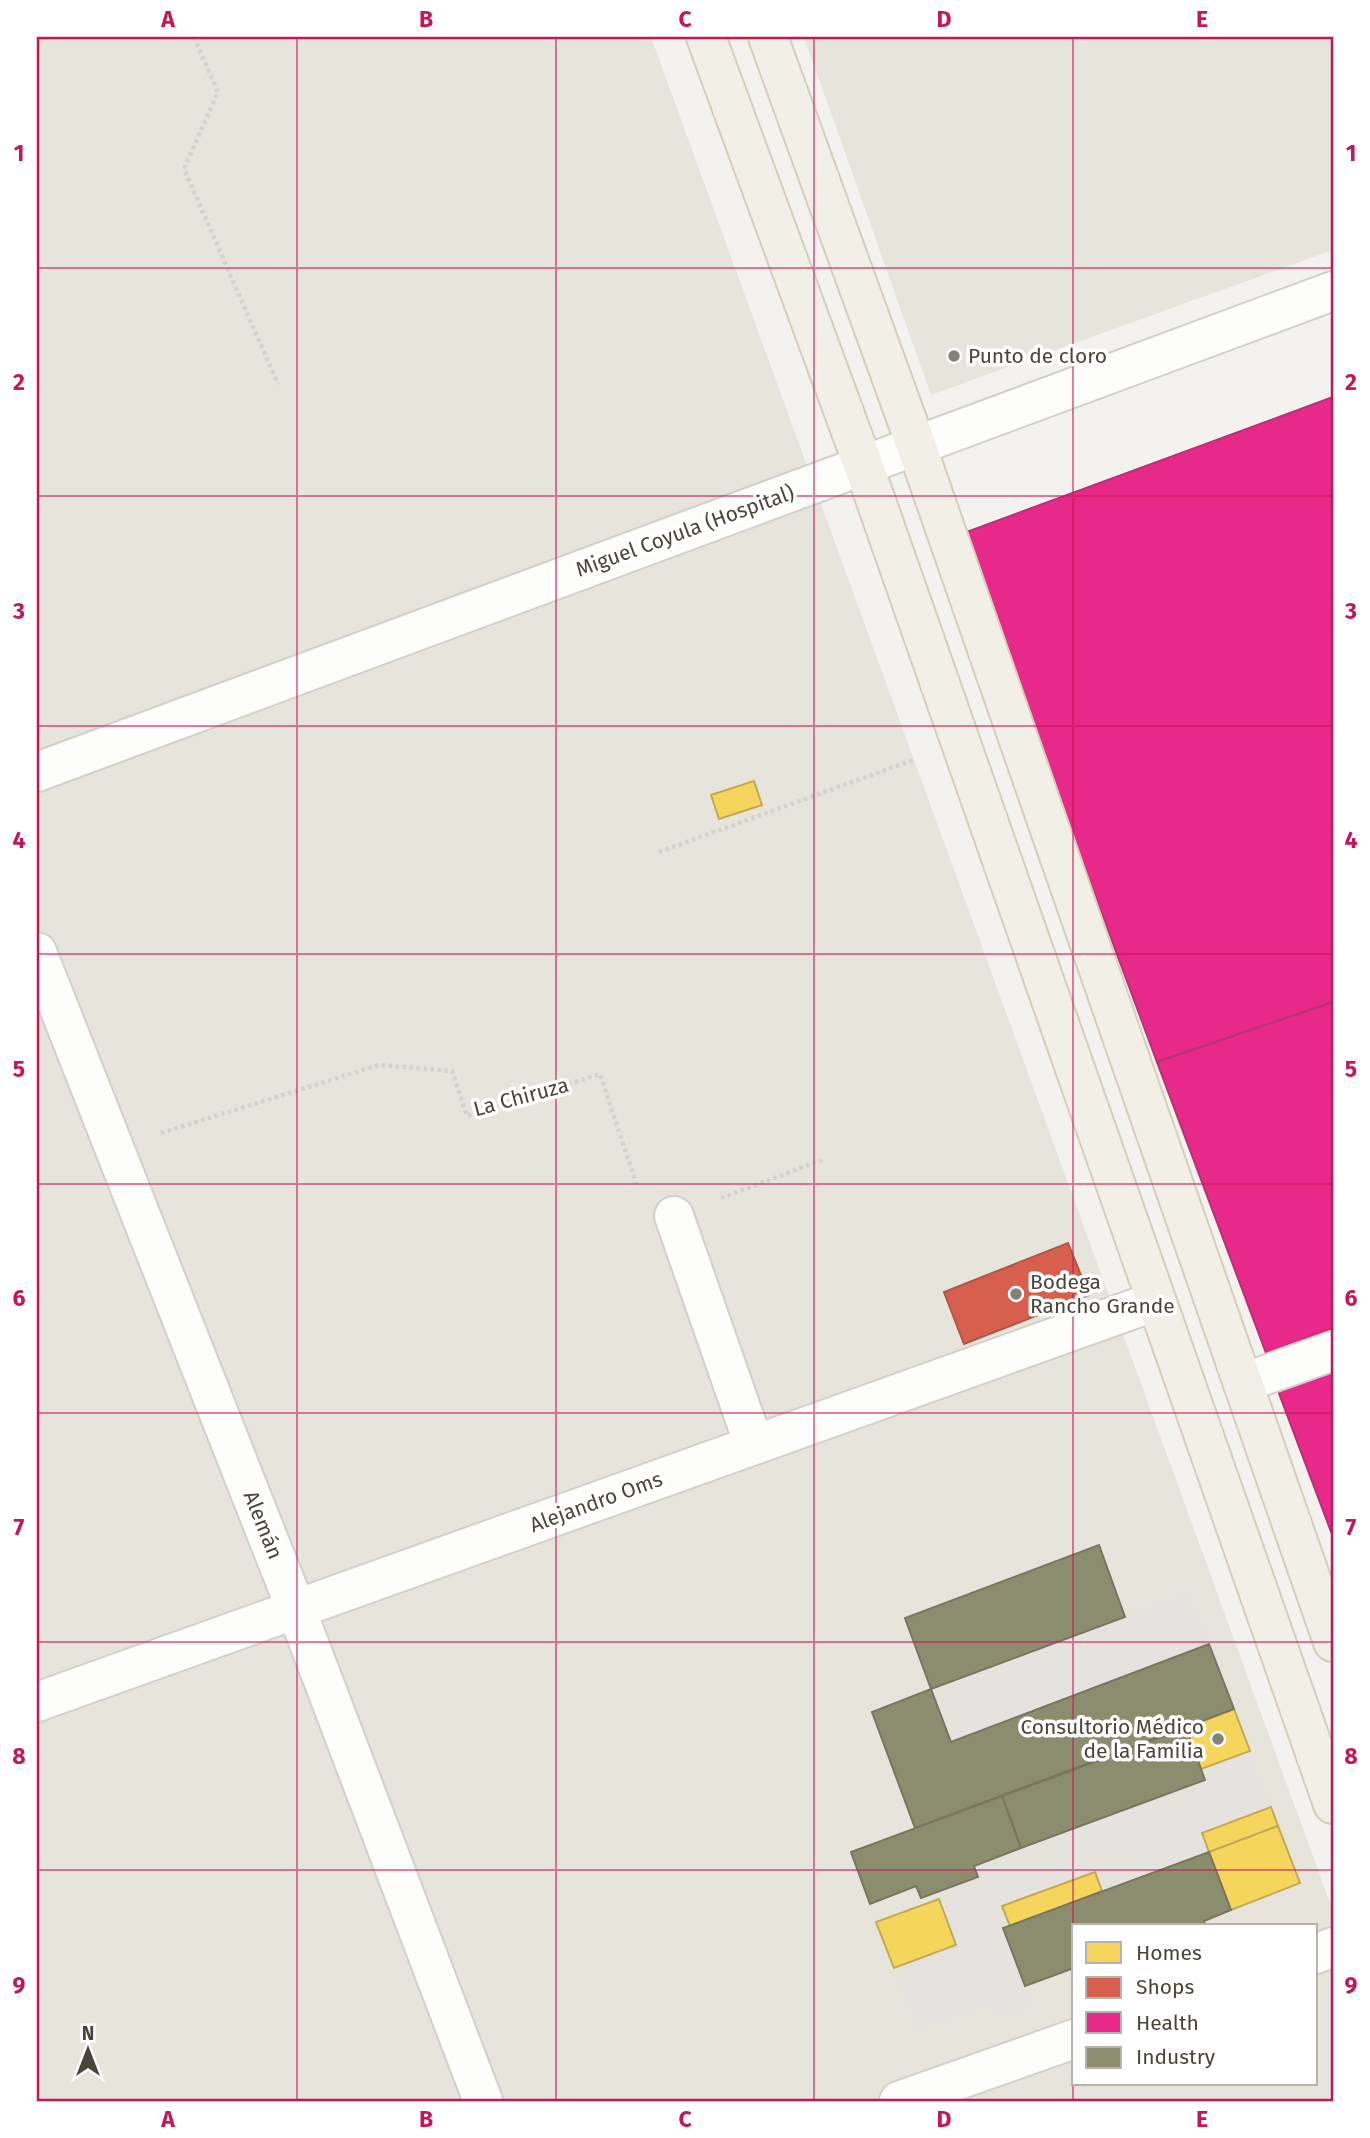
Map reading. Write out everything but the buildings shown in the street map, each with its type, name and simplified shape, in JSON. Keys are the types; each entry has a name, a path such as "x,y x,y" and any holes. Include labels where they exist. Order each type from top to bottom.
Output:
{"main road":[{"path":"706,37 863,464 1333,1804"},
{"path":"768,37 916,445 1333,1643"}],"street":[{"name":"Miguel Coyula (Hospital)","path":"37,772 1333,291"},
{"name":"Alemán","path":"37,952 296,1609 483,2101"},
{"path":"674,1216 754,1446"},
{"name":"Alejandro Oms","path":"37,1702 1156,1301"},
{"path":"1243,1383 1333,1351"},
{"path":"899,2101 1072,2040"}],"path":[{"path":"194,37 218,92 184,169 278,384"},
{"path":"659,852 960,743"},
{"name":"La Chiruza","path":"114,1148 379,1065 452,1070 467,1116 600,1074 642,1203 674,1216"},
{"path":"674,1216 822,1160"}],"shaded area":[{"path":"37,37 651,37 1333,1911 1333,2101 37,2101"},
{"path":"804,37 1333,37 1333,250 931,395"},
{"path":"1189,1592 1209,1644 951,1742 931,1689"},
{"path":"1250,1751 1271,1807 1202,1833 1209,1852 1102,1891 1095,1872 1002,1905 1010,1926 1003,1929 1032,2006 997,2018 992,2003 917,2030 894,1968 955,1945 936,1892 977,1877 974,1866 1205,1780 1201,1769"}],"place":[{"name":"Punto de cloro","path":"954,356"},
{"name":"Bodega Rancho Grande","path":"1016,1294"},
{"name":"Consultorio Médico de la Familia","path":"1218,1739"}]}
